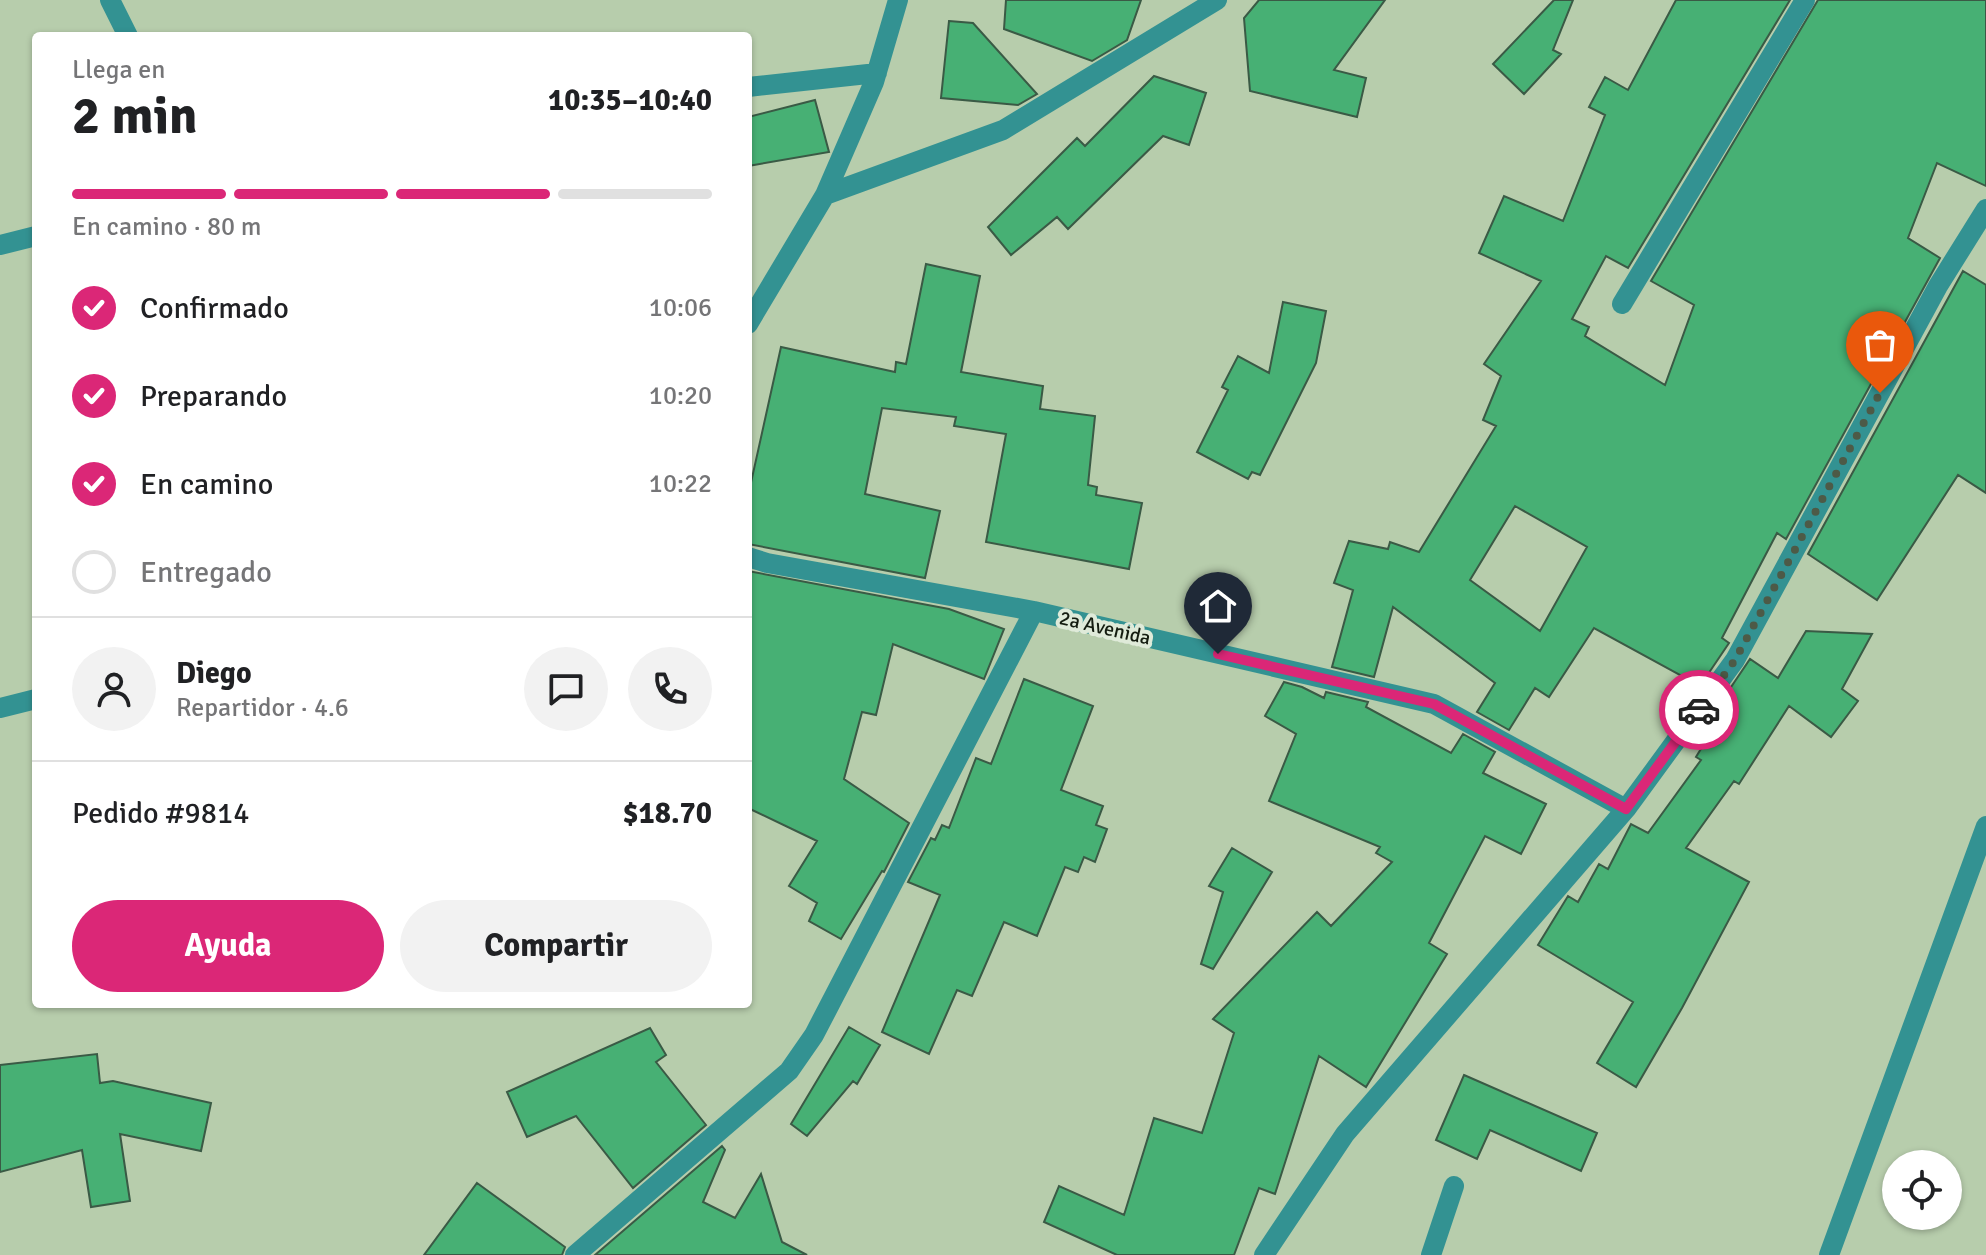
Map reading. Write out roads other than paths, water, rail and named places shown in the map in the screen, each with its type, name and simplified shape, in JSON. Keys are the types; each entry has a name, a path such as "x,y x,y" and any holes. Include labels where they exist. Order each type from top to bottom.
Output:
{"street":[{"path":"110,0 126,32"},
{"path":"752,317 825,195 877,73 898,0"},
{"path":"825,195 1003,130 1217,0"},
{"path":"1622,304 1805,0"},
{"path":"752,87 877,73"},
{"path":"1264,1255 1345,1134 1626,809 1735,660 1938,286 1986,209"},
{"path":"0,245 32,237"},
{"name":"2a Avenida","path":"752,558 1034,611 1434,704 1626,809"},
{"path":"575,1255 789,1071 814,1035 1034,611"},
{"path":"0,708 32,700"},
{"path":"1829,1255 1986,826"},
{"path":"1431,1255 1454,1186"}]}
